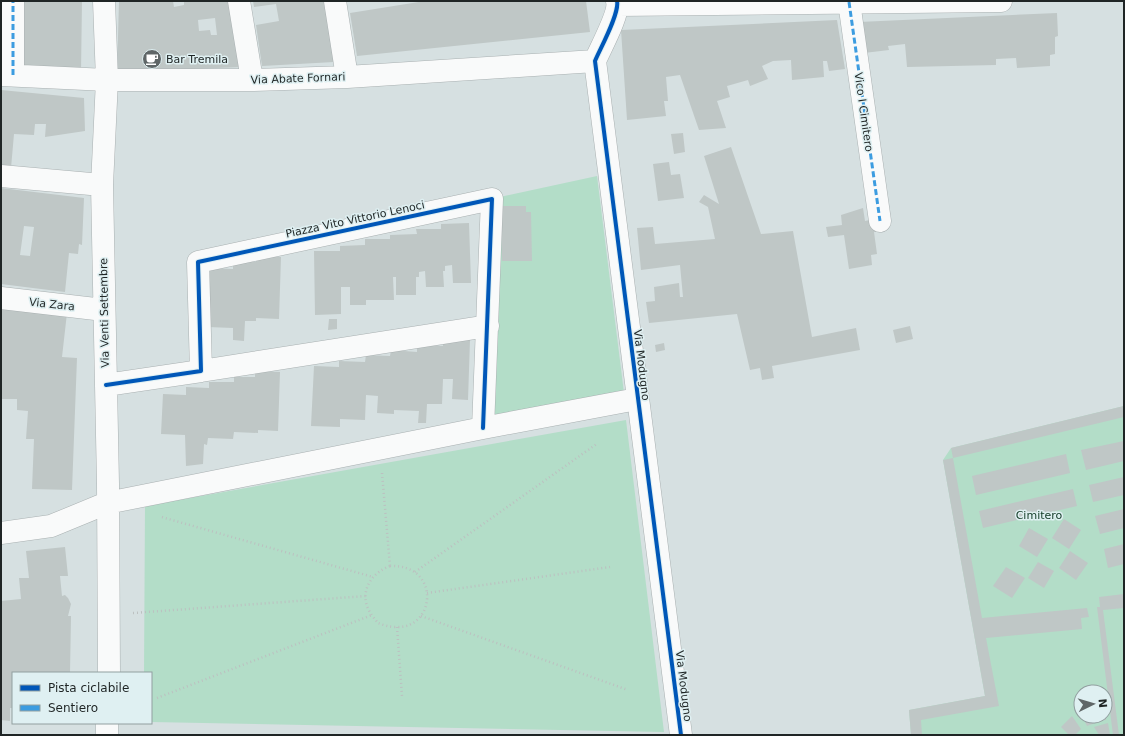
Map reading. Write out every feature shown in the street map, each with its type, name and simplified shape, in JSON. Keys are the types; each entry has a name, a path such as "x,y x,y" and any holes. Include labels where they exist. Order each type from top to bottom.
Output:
{"street":[{"path":"7,75 13,1"},
{"name":"Via Venti Settembre","path":"104,1 107,80 102,185 109,672"},
{"path":"239,1 252,80"},
{"path":"595,61 613,20 617,3 1001,1"},
{"path":"340,2 347,77"},
{"name":"Vico I Cimitero","path":"849,2 880,221"},
{"name":"Via Abate Fornari","path":"7,75 107,80 252,80 347,77 595,61"},
{"name":"Via Modugno","path":"595,61 681,735"},
{"path":"1,176 102,185"},
{"name":"Piazza Vito Vittorio Lenoci","path":"201,371 198,262 492,199 483,428"},
{"name":"Via Zara","path":"1,298 104,310"},
{"path":"106,385 488,326"},
{"path":"1,533 51,526 107,503 637,399"},
{"path":"107,724 107,735"}],"path":[{"path":"414,572 598,443"},
{"path":"382,470 390,566"},
{"path":"160,515 165,518 373,577"},
{"path":"390,566 407,567 421,577 427,593 427,601 421,616 410,624 397,627 378,623 367,606 366,596 368,586 373,577 381,570 390,566"},
{"path":"427,593 610,567"},
{"path":"109,614 366,596"},
{"path":"157,698 372,615"},
{"path":"421,616 628,690"},
{"path":"397,627 402,696"}],"green space":[{"path":"597,176 624,393 491,418 500,197"},
{"name":"Cimitero","path":"1124,406 1124,735 911,735 909,710 985,696 943,460 951,448"},
{"path":"626,420 664,732 152,722 152,672 144,672 145,506"}],"building":[{"path":"1,1 4,1 4,65 1,64"},
{"path":"21,1 82,1 81,72 21,68"},
{"path":"119,1 173,1 174,7 184,5 184,1 231,1 242,67 117,72","holes":["215,18 217,35 211,35 210,30 199,31 198,20"]},
{"path":"253,1 325,1 334,62 262,66 256,25 279,21 276,4 254,7"},
{"path":"425,1 586,1 590,32 357,56 350,13"},
{"path":"1057,13 1058,36 1055,37 1055,54 1050,55 1050,66 1017,68 1016,58 996,59 996,65 907,67 905,44 888,46 889,50 864,53 859,22"},
{"path":"837,20 845,69 829,71 827,61 823,61 824,77 792,80 791,60 773,61 762,66 768,79 750,86 748,80 727,86 730,97 717,101 726,128 699,130 680,75 666,77 668,101 664,101 666,116 627,120 621,30"},
{"path":"1,90 84,98 85,131 45,137 46,124 35,124 34,135 14,134 11,168 1,167"},
{"path":"683,133 685,152 674,154 671,134"},
{"path":"731,147 761,234 793,231 812,337 856,328 860,350 772,366 774,378 762,380 760,368 750,370 737,314 649,323 646,302 655,301 654,287 679,283 680,297 683,297 680,265 641,270 637,228 653,227 655,244 715,239 708,207 699,202 704,195 719,204 704,156"},
{"path":"669,162 671,175 680,174 684,198 658,201 653,164"},
{"path":"1,188 84,198 82,245 79,244 78,254 69,253 65,292 1,284","holes":["24,226 34,227 30,256 20,255"]},
{"path":"502,206 526,206 526,212 531,212 532,261 502,261"},
{"path":"863,208 865,221 874,219 877,254 871,255 872,265 849,269 844,235 828,237 826,227 842,225 841,215"},
{"path":"469,223 471,283 453,283 452,265 445,266 445,271 443,271 444,287 426,287 425,271 419,272 419,277 416,277 416,295 396,295 396,277 393,277 394,300 366,300 366,305 350,305 350,287 341,287 341,314 315,315 314,251 340,251 340,246 365,245 365,239 390,239 390,235 417,234 416,229 441,229 441,224"},
{"path":"257,256 281,257 279,319 256,318 256,321 245,321 244,341 233,340 233,328 208,327 210,268 233,269 233,262 256,262"},
{"path":"1,306 67,313 62,357 77,358 72,490 32,489 34,439 26,439 28,411 17,410 17,399 1,399"},
{"path":"329,319 337,319 337,329 328,330"},
{"path":"910,326 913,339 896,343 893,330"},
{"path":"443,339 470,340 468,400 452,399 453,379 443,379 442,404 427,404 426,423 418,423 419,411 394,410 394,414 377,413 378,396 366,395 365,420 340,419 340,427 311,426 314,366 339,367 339,361 365,362 366,355 390,356 391,350 417,352 417,344 443,346"},
{"path":"664,343 665,350 656,352 655,345"},
{"path":"255,371 280,372 278,431 258,430 258,433 234,432 233,439 208,438 207,445 204,444 203,464 186,466 185,435 161,434 163,394 186,395 186,387 209,388 209,382 234,382 234,377 255,377"},
{"path":"1124,406 1124,417 953,458 951,448"},
{"path":"1124,441 1124,461 1086,470 1081,450"},
{"path":"1066,454 1070,473 976,495 972,476"},
{"path":"953,458 982,618 1087,608 1089,617 1081,618 1082,629 986,638 999,706 921,720 922,735 911,735 909,710 985,696 943,460"},
{"path":"1124,477 1124,495 1093,502 1089,485"},
{"path":"1073,489 1077,506 983,528 979,511"},
{"path":"1124,509 1124,528 1100,534 1095,516"},
{"path":"1064,519 1081,530 1069,549 1052,538"},
{"path":"1029,528 1048,539 1037,557 1019,546"},
{"path":"1124,544 1124,564 1108,568 1104,549"},
{"path":"65,547 68,576 60,576 62,596 65,595 71,604 68,616 71,616 70,672 12,672 12,708 10,708 10,721 1,720 1,601 21,599 19,578 29,578 26,551"},
{"path":"1070,551 1088,563 1076,580 1059,568"},
{"path":"1038,562 1054,571 1044,588 1028,578"},
{"path":"1006,567 1025,578 1012,598 993,586"},
{"path":"1124,594 1124,608 1103,610 1112,684 1107,684 1097,607 1100,607 1099,597"},
{"path":"1113,688 1119,735 1113,735 1112,724 1113,724"},
{"path":"1072,716 1073,724 1078,724 1081,729 1075,735 1069,735 1061,727"},
{"path":"1108,724 1110,735 1099,735 1094,727"}],"marked path":[{"path":"13,1 13,75"},
{"path":"849,2 880,221"}],"cycle path":[{"path":"617,1 616,14 595,61 681,735"},
{"path":"106,385 201,371 198,262 492,199 483,428"}],"place":[{"name":"Bar Tremila","path":"152,59"}]}
